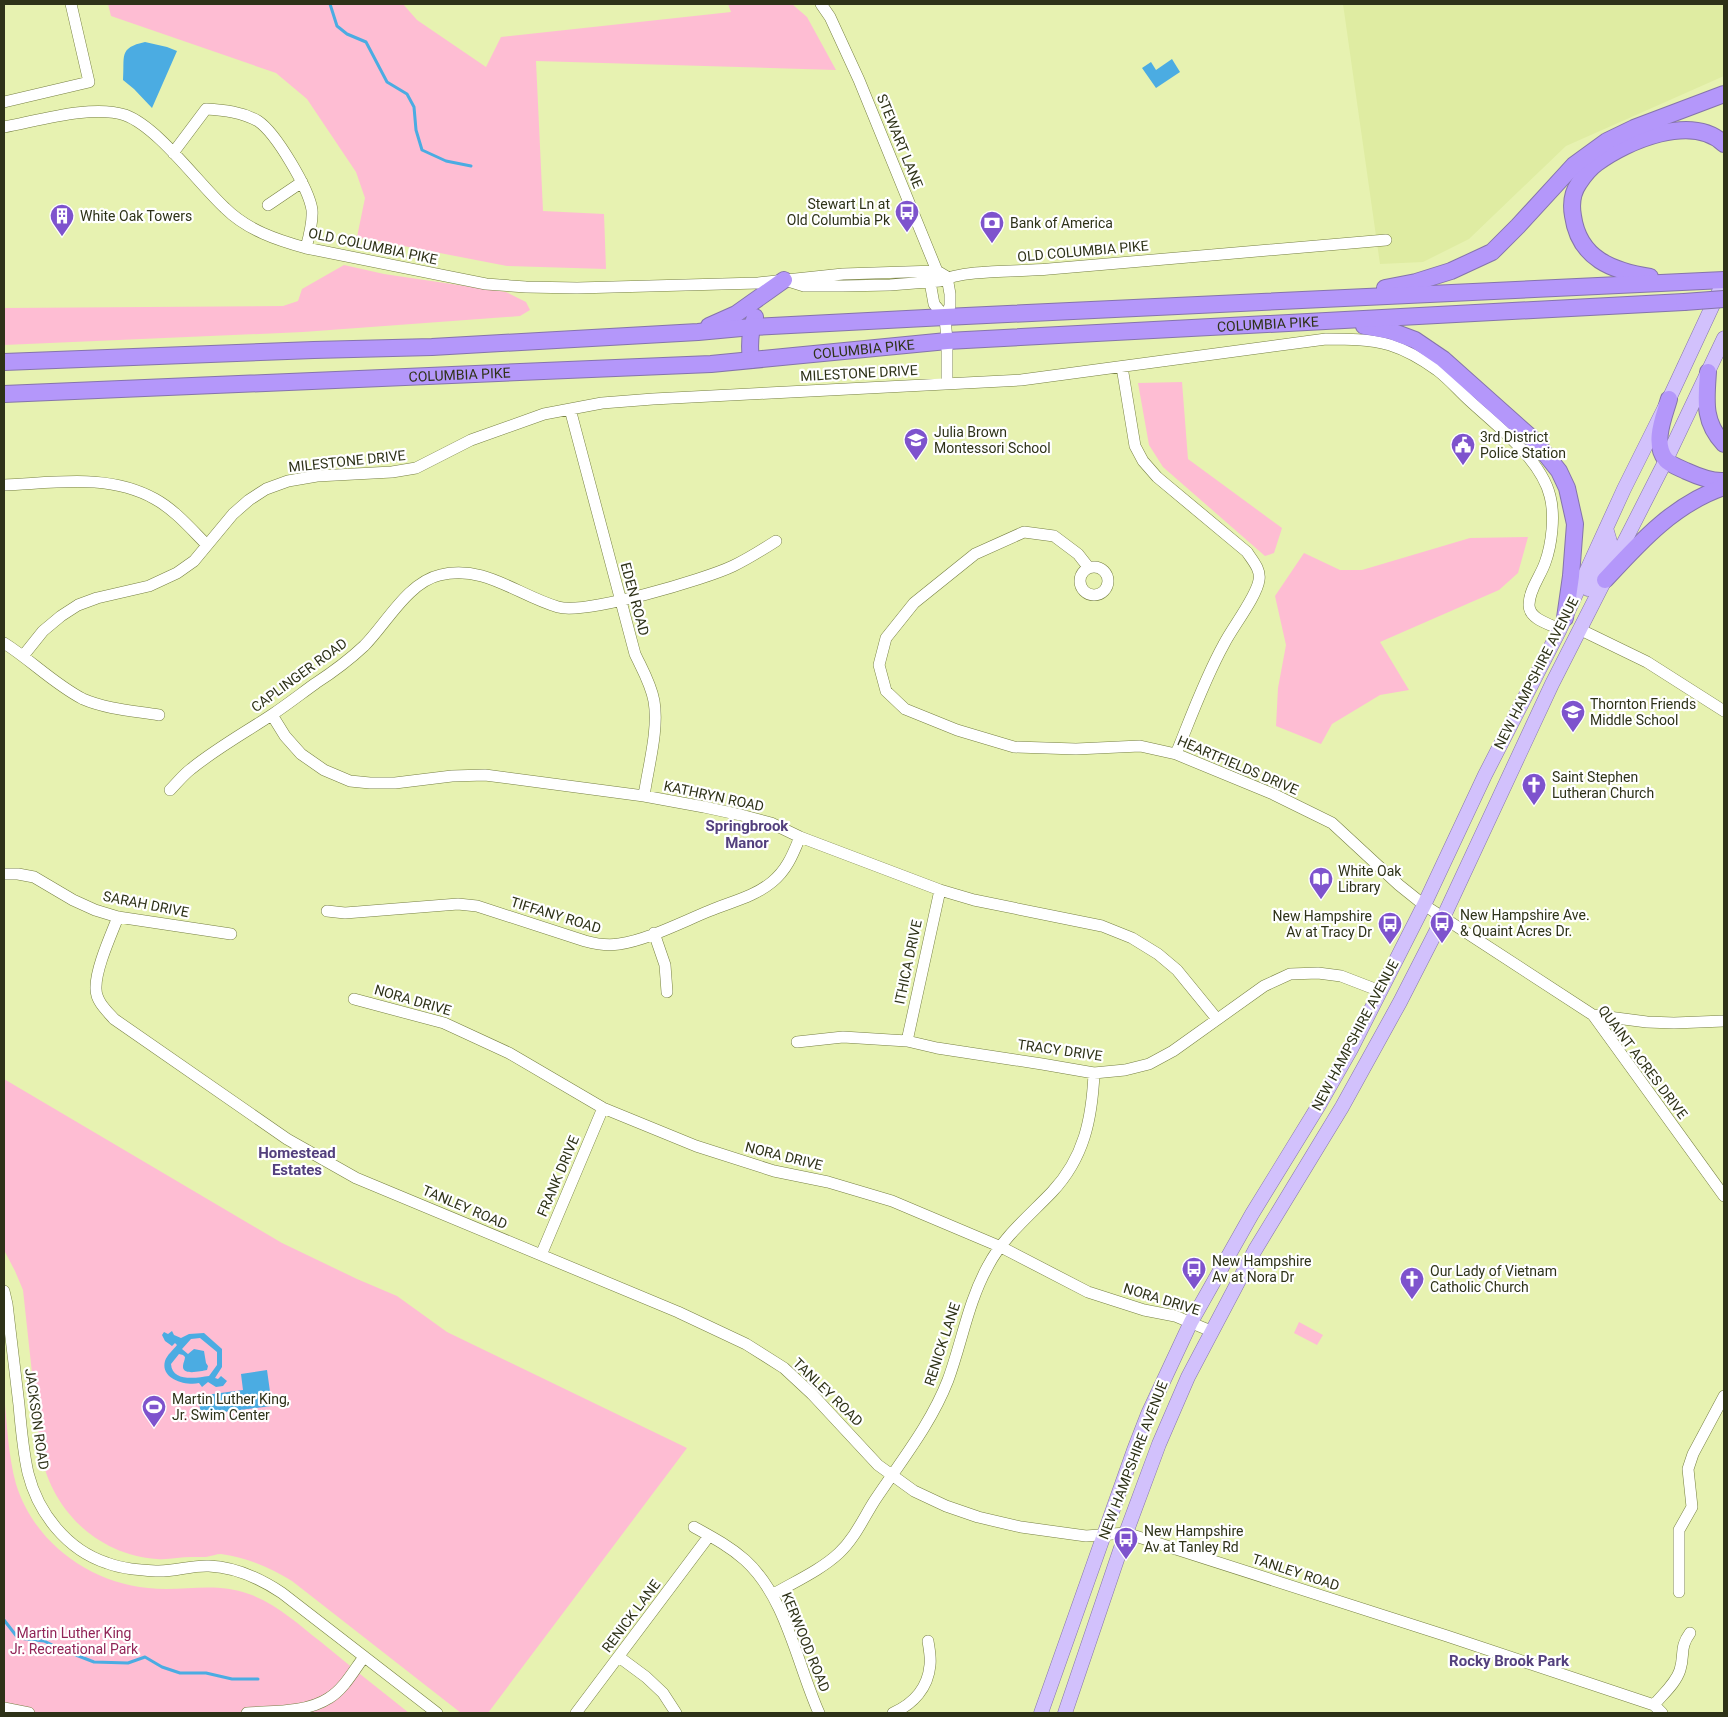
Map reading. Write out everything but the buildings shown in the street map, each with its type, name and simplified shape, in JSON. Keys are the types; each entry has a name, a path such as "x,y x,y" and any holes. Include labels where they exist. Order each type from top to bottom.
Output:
{"highway":[{"path":"1325,299 1416,282 1451,271 1492,252 1574,165 1608,141 1634,128 1724,94"},
{"path":"1677,282 1632,274 1608,266 1591,254 1577,236 1572,215 1574,193 1578,184 1595,164 1647,137 1681,130 1695,130 1707,134 1724,144"},
{"name":"COLUMBIA PIKE","path":"4,362 432,347 945,316 1724,280"},
{"path":"751,360 749,349 756,314 778,285"},
{"path":"698,332 736,314 778,285"},
{"name":"COLUMBIA PIKE","path":"4,394 701,364 947,341 1724,299"},
{"path":"1342,321 1391,331 1415,340 1443,359 1535,441 1559,471 1567,488 1575,524 1571,576 1562,623"},
{"path":"1708,372 1707,415 1715,435 1724,444"},
{"path":"1669,399 1660,428 1659,442 1660,450 1666,460 1694,475 1724,481"},
{"path":"1605,580 1640,542 1666,518 1690,503 1724,486"}],"main road":[{"name":"NEW HAMPSHIRE AVENUE","path":"1041,1713 1103,1535 1148,1414 1191,1322 1252,1214 1351,1049 1424,905 1485,775 1562,623 1724,280"},
{"name":"NEW HAMPSHIRE AVENUE","path":"1065,1713 1126,1534 1172,1411 1188,1377 1255,1250 1335,1118 1400,1002 1443,918 1579,628 1666,460 1724,338"},
{"path":"1579,628 1575,626 1573,621 1610,544 1606,528"},
{"path":"1552,684 1548,675 1562,644 1562,623"},
{"path":"1317,1108 1335,1118"}],"street":[{"path":"4,102 89,82 71,4"},
{"name":"STEWART LANE","path":"827,6 950,294 950,306 945,316 947,383"},
{"path":"173,153 206,109 232,111 259,122 277,142 302,182 312,210 306,248"},
{"name":"OLD COLUMBIA PIKE","path":"4,127 74,113 103,111 124,115 146,127 226,210 242,222 274,238 306,248 476,282 526,287 758,283 804,286 890,285 940,281 942,274"},
{"path":"268,205 302,182"},
{"name":"OLD COLUMBIA PIKE","path":"778,285 843,274 975,274 1046,270 1386,240"},
{"name":"STEWART LANE","path":"930,282 934,304 945,316"},
{"name":"MILESTONE DRIVE","path":"23,656 43,631 78,605 97,598 149,586 177,573 194,560 233,514 266,489 288,481 317,476 392,472 416,468 471,440 544,414 602,403 653,399 1021,380 1122,368 1326,339 1366,340 1391,345 1414,355 1437,370 1527,456 1540,474 1550,496 1551,537 1545,564 1531,594 1529,607 1534,617 1562,623"},
{"path":"1122,368 1135,446 1143,461 1157,477 1246,552 1257,567 1259,580 1253,595 1223,644 1211,668 1176,754"},
{"name":"EDEN ROAD","path":"570,409 619,600 635,654 649,683 654,701 655,723 644,796"},
{"path":"4,485 88,482 112,483 133,488 156,500 178,517 207,545"},
{"name":"HEARTFIELDS DRIVE","path":"1089,568 1078,554 1054,536 1024,532 976,554 914,603 886,638 878,666 886,691 905,709 957,730 1014,747 1076,749 1140,746 1176,754 1273,794 1332,823 1399,885 1443,918"},
{"name":"CAPLINGER ROAD","path":"170,790 190,770 230,740 272,715 341,666 363,647 408,595 422,582 439,575 460,571 481,574 542,602 560,608 582,608 704,578 733,566 776,540"},
{"path":"1579,628 1647,662 1724,711"},
{"path":"4,643 64,688 85,700 159,714"},
{"name":"KATHRYN ROAD","path":"272,715 285,736 301,754 324,770 350,781 370,784 395,783 452,776 485,775 644,796 741,815 771,823 800,837 940,890 982,902 1102,926 1132,938 1158,954 1177,970 1217,1019"},
{"name":"TIFFANY ROAD","path":"327,911 345,913 458,904 477,906 585,941 602,945 620,944 654,933 746,897 771,883 792,858 800,837"},
{"name":"SARAH DRIVE","path":"4,874 34,877 73,900 95,910 118,917 231,934"},
{"name":"ITHICA DRIVE","path":"906,1041 940,890"},
{"name":"TANLEY ROAD","path":"118,917 97,975 96,990 102,1005 114,1018 287,1139 356,1178 678,1312 746,1344 784,1368 812,1394 878,1465 914,1491 946,1506 978,1517 1021,1527 1086,1536 1126,1534 1447,1636 1658,1709"},
{"name":"QUAINT ACRES DRIVE","path":"1443,918 1593,1015 1724,1196"},
{"path":"654,933 665,965 666,992"},
{"name":"TRACY DRIVE","path":"796,1042 842,1037 906,1041 937,1048 1094,1074 1125,1070 1149,1064 1173,1052 1264,986 1290,974 1318,973 1341,976 1380,992"},
{"name":"NORA DRIVE","path":"354,999 444,1023 509,1053 603,1108 696,1146 774,1171 828,1182 892,1202 1001,1247 1088,1292 1144,1310 1175,1316 1212,1331"},
{"path":"1593,1015 1648,1022 1724,1021"},
{"name":"RENICK LANE","path":"772,1595 840,1553 926,1423 940,1399 970,1306 989,1264 1013,1231 1053,1191 1077,1159 1084,1138 1093,1094 1094,1074"},
{"name":"FRANK DRIVE","path":"541,1255 603,1108"},
{"name":"JACKSON ROAD","path":"4,1290 23,1447 36,1495 55,1528 91,1556 107,1563 133,1569 165,1571 208,1566 235,1571 264,1581 436,1713"},
{"path":"1679,1592 1679,1530 1692,1507 1688,1469 1693,1454 1724,1396"},
{"name":"KERWOOD ROAD","path":"694,1527 726,1545 746,1561 763,1580 782,1614 819,1713"},
{"name":"RENICK LANE","path":"576,1713 709,1536"},
{"path":"1658,1709 1680,1670 1684,1642 1690,1633"},
{"path":"893,1713 915,1700 925,1685 930,1664 928,1641"},
{"path":"247,1713 307,1707 325,1700 341,1688 364,1657"},
{"path":"619,1657 646,1677 663,1693 676,1713"},
{"path":"4,1708 28,1713"}],"shaded area":[{"path":"1343,4 1724,4 1724,76 1566,146 1469,239 1423,262 1380,264"}],"green space":[{"path":"108,4 403,4 417,20 486,67 501,37 731,12 728,4 792,4 807,17 836,70 536,61 543,211 604,214 606,269 507,266 357,237 365,198 356,172 307,99 276,73 111,16"},
{"path":"344,265 384,274 506,292 526,302 530,310 520,316 303,332 4,345 4,308 283,306 298,301 302,289"},
{"path":"1182,382 1188,459 1282,528 1274,553 1265,556 1163,467 1149,445 1138,383"},
{"path":"1528,537 1518,573 1499,590 1380,642 1409,690 1380,695 1332,724 1321,744 1276,726 1278,688 1286,645 1275,596 1304,553 1340,570 1362,570 1470,538"},
{"path":"4,1079 282,1243 397,1296 447,1332 687,1448 488,1713 461,1713 292,1581 276,1572 249,1560 230,1555 217,1554 206,1557 161,1559 135,1556 95,1538 64,1508 53,1489 45,1469 40,1447 23,1290 4,1250"},
{"path":"1299,1322 1323,1335 1317,1345 1294,1333"},
{"name":"Martin Luther King Jr. Recreational Park","path":"4,1394 13,1473 24,1505 50,1541 66,1555 85,1568 126,1584 161,1589 223,1588 236,1590 259,1598 295,1622 409,1713 4,1713"}],"water":[{"path":"145,42 177,51 152,108 123,80 124,59 127,50 136,44"},
{"path":"1172,59 1180,72 1156,88 1142,68 1151,62 1156,70"},
{"path":"172,1331 174,1335 181,1338 189,1334 204,1333 222,1349 222,1367 215,1378 218,1379 221,1376 227,1381 223,1386 216,1387 208,1382 202,1387 199,1383 181,1382 170,1377 164,1367 165,1361 177,1345 175,1343 172,1346 165,1341 162,1335 164,1332 168,1334","holes":["200,1338 217,1352 217,1365 209,1376 186,1378 172,1370 171,1364 179,1354 185,1357 183,1366 185,1371 207,1370 208,1366 204,1351 194,1349 188,1354 182,1349 191,1339"]},
{"path":"267,1370 272,1406 201,1415 198,1396 243,1390 241,1374"}],"waterway":[{"path":"330,4 337,26 347,34 366,42 387,82 407,94 414,107 416,130 422,150 446,161 471,166"},
{"path":"4,1620 18,1638 44,1641 94,1662 128,1663 145,1657 162,1667 180,1673 206,1673 232,1679 258,1679"}],"place":[{"name":"Stewart Ln at Old Columbia Pk","path":"907,233"},
{"name":"White Oak Towers","path":"62,237"},
{"name":"Bank of America","path":"992,244"},
{"name":"Julia Brown Montessori School","path":"916,461"},
{"name":"3rd District Police Station","path":"1463,466"},
{"name":"Thornton Friends Middle School","path":"1573,733"},
{"name":"Saint Stephen Lutheran Church","path":"1534,806"},
{"name":"White Oak Library","path":"1321,900"},
{"name":"New Hampshire Ave. & Quaint Acres Dr.","path":"1442,944"},
{"name":"New Hampshire Av at Tracy Dr","path":"1390,945"},
{"name":"New Hampshire Av at Nora Dr","path":"1194,1290"},
{"name":"Our Lady of Vietnam Catholic Church","path":"1412,1300"},
{"name":"Martin Luther King, Jr. Swim Center","path":"154,1428"},
{"name":"New Hampshire Av at Tanley Rd","path":"1126,1560"}],"district":[{"name":"Springbrook Manor","path":"747,834"},
{"name":"Homestead Estates","path":"297,1162"},
{"name":"Rocky Brook Park","path":"1509,1661"}]}
